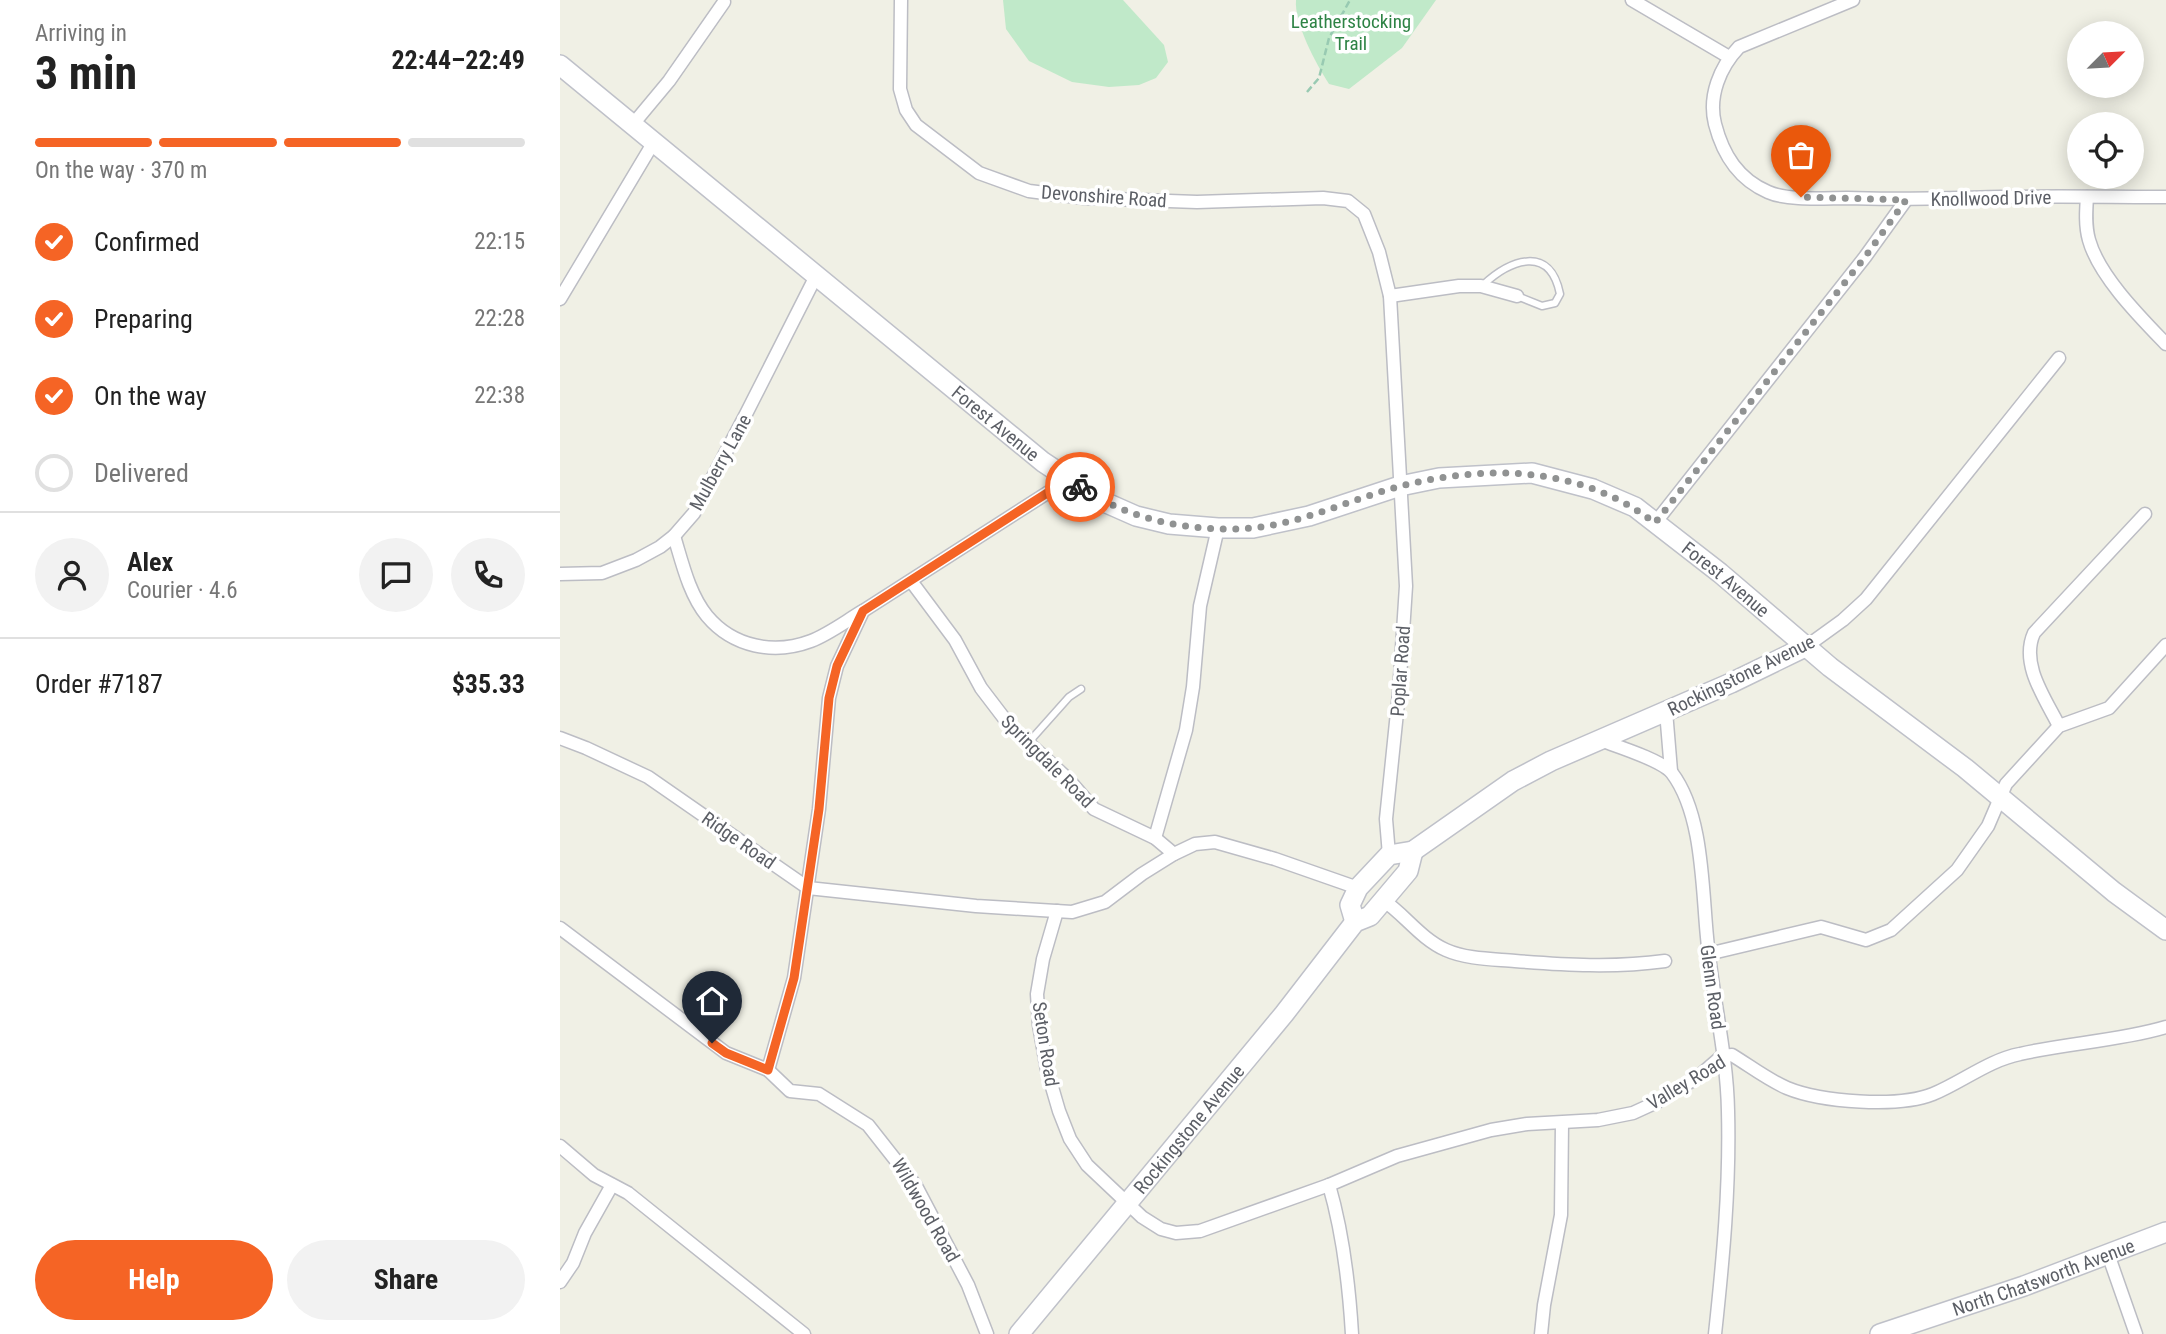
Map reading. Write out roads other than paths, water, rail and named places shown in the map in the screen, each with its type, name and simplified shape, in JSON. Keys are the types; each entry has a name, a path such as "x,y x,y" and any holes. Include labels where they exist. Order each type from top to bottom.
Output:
{"street":[{"name":"Devonshire Road","path":"901,0 900,89 906,110 916,125 979,173 1028,191 1085,198 1197,202 1323,198 1354,204"},
{"path":"1632,0 1729,57 1739,47 1853,0"},
{"path":"634,123 669,81 724,2"},
{"name":"Knollwood Drive","path":"1729,57 1716,81 1713,116 1720,144 1748,182 1772,194 1906,200 2166,197"},
{"name":"Forest Avenue","path":"560,65 634,123 1043,462 1101,501 1136,516 1169,524 1253,528 1309,516 1400,486 1464,476 1532,473 1593,489 1635,508 1655,523 2114,891 2165,928"},
{"path":"560,299 655,141"},
{"path":"2087,197 2088,239 2098,262 2166,344"},
{"path":"1655,523 1865,257 1906,200"},
{"name":"Poplar Road","path":"1354,204 1364,214 1379,252 1390,296 1406,586 1399,693 1386,819 1389,855"},
{"name":"Mulberry Lane","path":"560,574 602,573 636,560 674,536 694,513 817,274"},
{"path":"1390,296 1460,286 1481,286 1517,296"},
{"name":"Rockingstone Avenue","path":"1389,855 1413,851 1513,781 1551,761 1807,646 1843,620 1866,599 2059,358"},
{"path":"674,536 687,577 706,615 744,644 787,648 813,641 1069,479"},
{"path":"2059,726 2029,664 2028,645 2034,633 2145,514"},
{"path":"1155,838 1185,730 1193,687 1200,606 1218,528"},
{"name":"Springdale Road","path":"911,581 956,640 981,688 1010,726 1068,779 1094,809 1155,838 1174,854"},
{"path":"768,1070 794,978 819,809 829,698 837,666 863,611"},
{"path":"1708,954 1821,928 1866,940 1891,930 1957,870 1988,825 2006,784 2059,726 2109,708 2166,645"},
{"name":"Glenn Road","path":"1666,711 1671,771 1689,803 1697,842 1708,954 1723,1056 1728,1123 1724,1245 1715,1334"},
{"name":"Ridge Road","path":"560,738 648,777 808,888 976,906 1057,911"},
{"path":"1600,740 1671,771"},
{"path":"1057,911 1072,912 1105,902 1174,854 1195,844 1215,842 1275,859 1358,888"},
{"name":"Rockingstone Avenue","path":"1019,1334 1284,1014 1355,922 1370,916 1408,872 1413,851"},
{"path":"1355,922 1350,905 1358,888 1389,855"},
{"path":"1383,900 1421,934 1446,950 1472,956 1584,966 1630,966 1665,961"},
{"name":"Seton Road","path":"1057,911 1043,959 1037,994 1047,1070 1070,1139 1087,1165 1128,1204"},
{"name":"Wildwood Road","path":"560,928 726,1053 768,1070 790,1091 819,1094 844,1107 868,1125 916,1186 968,1285 986,1334"},
{"name":"Valley Road","path":"1128,1204 1161,1229 1176,1233 1200,1231 1329,1185 1397,1157 1491,1130 1527,1124 1598,1121 1633,1113 1698,1077 1723,1056 1732,1055 1785,1087 1805,1094 1872,1102 1929,1096 2001,1059 2020,1054 2166,1027"},
{"path":"1541,1334 1561,1216 1562,1123"},
{"path":"560,1146 594,1175 628,1193 804,1334"},
{"path":"560,1282 612,1185"},
{"path":"1329,1185 1349,1287 1352,1334"},
{"name":"North Chatsworth Avenue","path":"1880,1334 2024,1286 2166,1231"},
{"path":"2108,1254 2136,1334"}],"lane":[{"path":"1481,286 1498,270 1513,262 1531,261 1547,267 1557,278 1560,294 1555,303 1542,306 1517,296"},
{"path":"1028,743 1069,697 1081,690"}],"park label":[{"name":"Leatherstocking Trail","path":"1351,32"}]}
